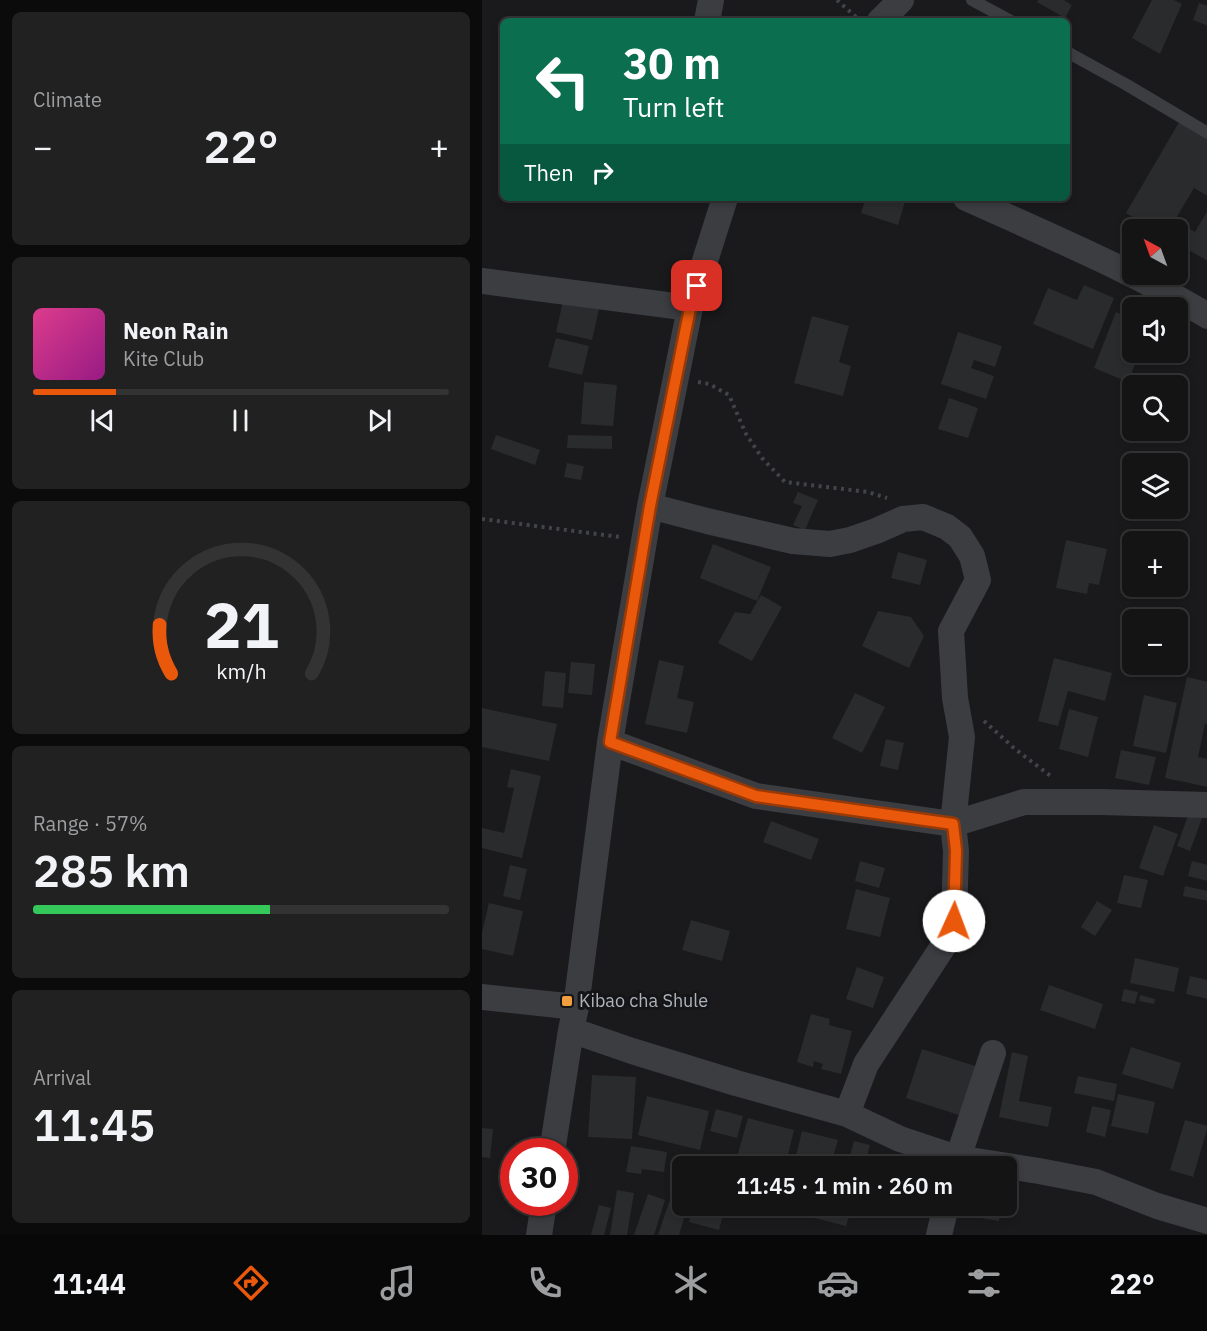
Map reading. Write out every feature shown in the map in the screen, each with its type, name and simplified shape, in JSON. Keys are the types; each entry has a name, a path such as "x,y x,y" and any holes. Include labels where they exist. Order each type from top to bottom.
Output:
{"street":[{"path":"708,18 712,0"},
{"path":"883,18 901,0"},
{"path":"554,1138 573,1018 610,742 650,506 690,308 724,201"},
{"path":"973,201 1099,258 1208,316"},
{"path":"482,281 690,308"},
{"path":"650,506 794,541 830,544 859,537 903,519 923,517 947,527 960,537 972,556 978,580 951,631 955,698 962,737 953,824 956,850 954,921 944,945 866,1064 847,1114"},
{"path":"610,742 756,796 953,824 1024,802 1208,805"},
{"path":"482,997 573,1018 632,1051 847,1114 941,1156"},
{"path":"958,1156 993,1053"},
{"path":"1017,1169 1096,1182 1157,1206 1208,1221"},
{"path":"539,1235 542,1216"},
{"path":"939,1235 944,1216"}],"lane":[{"path":"972,0 1005,18"},
{"path":"1070,54 1208,133"}],"path":[{"path":"838,0 858,18"},
{"path":"676,378 709,384 729,395 746,434 762,458 785,482 868,492 892,500 903,519"},
{"path":"482,519 645,540"},
{"path":"955,698 1051,777 1061,782"}],"building":[{"path":"1038,0 1064,0 1072,5 1065,18 1037,2"},
{"path":"1152,0 1174,0 1182,4 1160,54 1132,38"},
{"path":"1199,3 1208,6 1208,26 1193,20"},
{"path":"1181,119 1208,135 1208,196 1194,188 1176,219 1136,219 1126,213"},
{"path":"865,201 905,201 898,225 861,213"},
{"path":"1208,210 1208,261 1188,250 1188,228 1195,232"},
{"path":"1084,285 1114,298 1093,349 1033,324 1048,288 1077,300"},
{"path":"563,301 599,309 592,340 556,332"},
{"path":"1116,312 1122,314 1122,363 1136,363 1131,375 1122,375 1122,380 1094,368"},
{"path":"812,316 849,326 839,362 851,366 843,396 794,383"},
{"path":"958,332 1002,346 995,367 974,360 971,368 994,376 986,399 941,384"},
{"path":"556,338 589,346 582,375 548,367"},
{"path":"584,382 617,385 613,426 581,424"},
{"path":"949,398 978,408 968,438 938,429"},
{"path":"496,435 540,450 535,465 491,449"},
{"path":"568,435 612,436 612,449 567,448"},
{"path":"567,463 584,466 581,480 564,477"},
{"path":"798,492 818,500 805,530 793,525 802,506 793,503"},
{"path":"1066,540 1107,549 1099,585 1089,583 1087,594 1056,588"},
{"path":"713,544 771,567 757,601 700,578"},
{"path":"898,552 927,560 920,585 891,578"},
{"path":"761,595 782,607 752,661 718,643 735,612 750,614"},
{"path":"878,611 911,617 924,636 909,668 862,646"},
{"path":"1054,658 1112,673 1105,701 1068,691 1058,726 1038,721"},
{"path":"659,660 684,666 677,698 694,702 687,733 645,724"},
{"path":"571,662 595,664 592,695 568,693"},
{"path":"545,671 566,673 563,708 542,706"},
{"path":"1187,677 1208,682 1208,724 1205,724 1198,757 1208,759 1208,787 1165,778"},
{"path":"855,693 885,707 862,753 832,738"},
{"path":"1144,695 1177,703 1166,753 1133,746"},
{"path":"482,708 557,724 549,761 482,747"},
{"path":"1069,709 1098,717 1088,757 1059,749"},
{"path":"886,739 904,743 898,770 880,766"},
{"path":"1121,750 1156,757 1149,785 1115,778"},
{"path":"511,769 541,776 522,858 482,848 482,828 504,833 514,788 507,787"},
{"path":"1189,813 1202,818 1190,851 1177,846"},
{"path":"771,821 819,839 811,860 763,842"},
{"path":"1154,825 1178,834 1163,876 1139,868"},
{"path":"860,861 885,868 879,888 855,881"},
{"path":"1192,861 1208,865 1208,881 1188,876"},
{"path":"510,865 527,869 520,900 503,896"},
{"path":"1124,875 1148,880 1141,908 1117,903"},
{"path":"1185,886 1208,891 1208,901 1183,896"},
{"path":"856,889 890,898 880,937 846,929"},
{"path":"1097,901 1112,910 1095,936 1081,927"},
{"path":"489,903 523,911 513,956 482,949 482,932"},
{"path":"691,920 730,931 722,961 682,950"},
{"path":"1135,958 1179,968 1174,992 1130,983"},
{"path":"857,967 884,977 873,1008 846,999"},
{"path":"1190,976 1208,980 1208,999 1186,994"},
{"path":"1049,985 1103,1004 1095,1029 1040,1010"},
{"path":"1124,989 1138,992 1135,1004 1121,1001"},
{"path":"1140,995 1155,999 1154,1004 1139,1001"},
{"path":"811,1014 830,1019 829,1025 852,1031 841,1074 821,1069 823,1064 814,1061 813,1067 797,1062"},
{"path":"1131,1047 1181,1063 1173,1089 1122,1074"},
{"path":"922,1049 978,1067 962,1116 906,1098"},
{"path":"1012,1052 1028,1056 1019,1101 1052,1107 1048,1127 999,1117"},
{"path":"592,1075 636,1077 632,1139 588,1137"},
{"path":"1078,1076 1117,1084 1114,1101 1074,1093"},
{"path":"1118,1094 1155,1102 1148,1134 1111,1126"},
{"path":"647,1096 709,1111 700,1150 638,1135"},
{"path":"1092,1106 1111,1110 1105,1137 1086,1132"},
{"path":"716,1109 743,1116 737,1138 710,1131"},
{"path":"748,1118 794,1130 788,1156 737,1156"},
{"path":"1185,1120 1208,1126 1193,1177 1170,1170"},
{"path":"482,1128 493,1129 490,1158 482,1157"},
{"path":"802,1131 838,1140 833,1156 796,1156"},
{"path":"854,1141 870,1145 867,1156 850,1156"},
{"path":"631,1146 667,1152 664,1172 642,1169 641,1174 626,1172"},
{"path":"617,1190 634,1193 627,1235 610,1235"},
{"path":"648,1194 665,1200 654,1235 634,1235"},
{"path":"669,1202 672,1203 672,1216 685,1216 679,1235 658,1235"},
{"path":"599,1205 611,1208 604,1235 591,1235"},
{"path":"690,1216 723,1216 719,1230 689,1222"},
{"path":"816,1216 849,1216 846,1226 815,1218"},
{"path":"968,1216 1000,1216 999,1221"}],"place":[{"name":"Kibao cha Shule","path":"567,1001"}],"route":[{"path":"697,286 690,308 650,506 610,742 756,796 953,824 956,850 954,921"}]}
